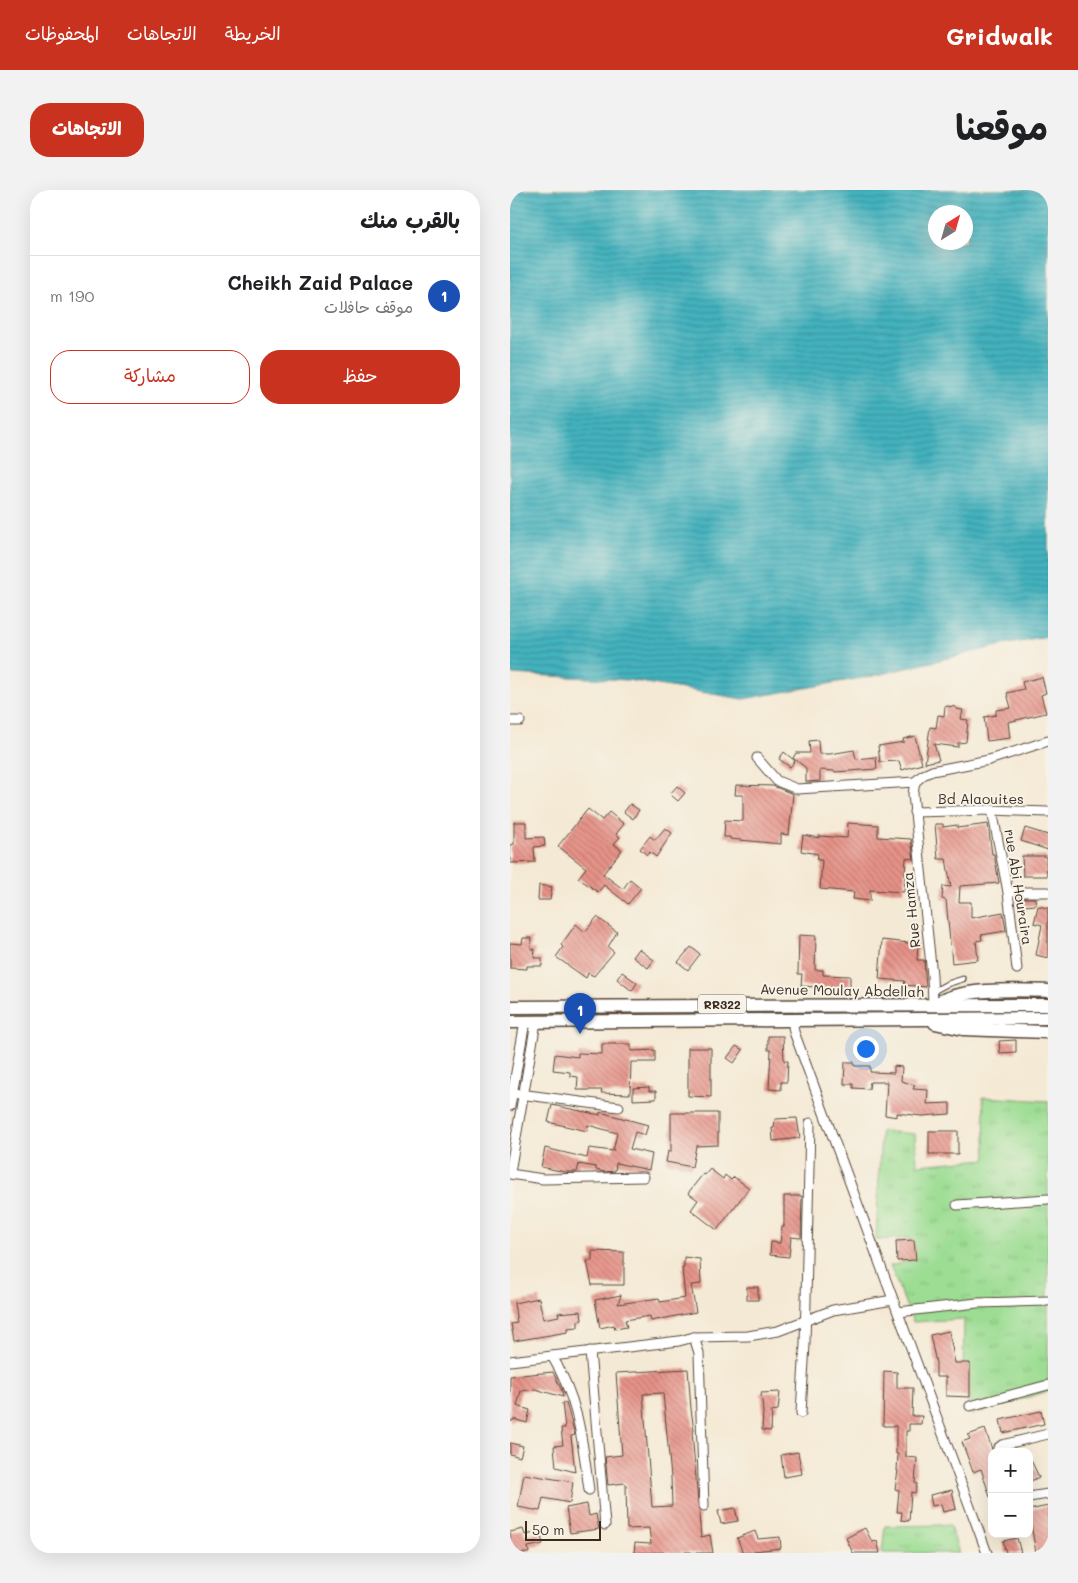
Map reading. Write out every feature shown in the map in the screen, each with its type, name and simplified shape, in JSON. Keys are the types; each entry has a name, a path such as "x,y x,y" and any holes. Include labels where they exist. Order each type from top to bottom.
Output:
{"main road":[{"name":"Avenue Moulay Abdellah","path":"933,1006 943,999 961,994 1001,991 1048,991"},
{"name":"Avenue Moulay Abdellah","path":"510,1007 739,1004 1048,1005"},
{"name":"Avenue Moulay Abdellah","path":"916,1018 963,1028 1048,1032"},
{"name":"Avenue Moulay Abdellah","path":"510,1022 1048,1018"}],"street":[{"path":"510,721 520,722"},
{"path":"757,758 777,781 797,789 915,782 923,775 932,771 989,760 1048,742"},
{"name":"Rue Hamza","path":"915,782 913,794 914,812 933,1006"},
{"name":"Bd Alaouites","path":"914,812 992,810 1048,812"},
{"name":"rue Abi Houraira","path":"992,810 1008,892 1017,969"},
{"path":"1008,892 1048,892"},
{"path":"792,1019 794,1032 988,1553"},
{"path":"510,1106 530,1022"},
{"path":"530,1022 524,1094 510,1173 543,1179 644,1177"},
{"path":"512,1094 619,1107"},
{"path":"801,1413 810,1123"},
{"path":"957,1205 1048,1199"},
{"path":"510,1361 679,1341 694,1337 748,1336 778,1331 805,1320 849,1307 893,1300"},
{"path":"898,1312 977,1303 1048,1301"},
{"path":"694,1337 699,1353 704,1506"},
{"path":"590,1351 605,1525"},
{"path":"552,1356 566,1382 576,1410 589,1490"},
{"path":"970,1406 1048,1385"},
{"path":"999,1448 1002,1445 1048,1434"},
{"path":"1033,1496 1048,1494"}],"lane":[{"path":"932,992 947,984 963,980"}],"green space":[{"path":"983,1097 1048,1101 1048,1391 971,1415 963,1375 964,1319 913,1322 890,1266 912,1260 909,1238 876,1240 881,1131 915,1134 917,1165 986,1159"},
{"path":"950,1525 959,1553 882,1553 885,1526"}],"water":[{"path":"510,190 1048,190 1048,637 1003,645 873,676 743,699 628,680 510,674"}],"building":[{"path":"1042,677 1046,693 1041,695 1046,713 1008,722 1010,738 987,741 984,717 996,715 996,710 1011,708 1007,693 1024,689 1022,682"},
{"path":"945,706 963,710 961,719 968,720 966,742 958,743 958,747 934,744 939,760 925,763 930,727 936,728 938,715 944,716"},
{"path":"915,736 922,764 902,770 899,761 880,762 878,746 904,742 903,739"},
{"path":"818,740 819,754 854,750 856,759 876,757 877,769 835,772 820,770 820,781 806,782 806,768 793,758 796,753 810,753 809,741"},
{"path":"784,752 795,761 790,767 779,759"},
{"path":"736,785 773,786 793,794 789,835 781,834 781,844 724,837 725,820 743,821 743,795 735,795"},
{"path":"677,786 685,793 678,801 670,794"},
{"path":"630,804 639,810 633,819 624,812"},
{"path":"588,809 602,820 609,812 624,824 616,834 620,837 614,844 622,850 603,874 623,889 630,879 641,888 628,904 604,885 598,892 578,878 586,868 558,846"},
{"path":"514,822 526,822 526,838 544,837 545,846 534,847 535,862 510,863 510,845 514,844"},
{"path":"848,823 878,825 878,837 911,839 914,859 906,858 904,892 870,890 870,901 853,899 854,892 820,889 822,860 817,860 818,854 801,851 803,835 819,838 819,836 847,838"},
{"path":"935,824 943,824 943,827 957,825 957,828 988,824 992,854 994,854 999,883 960,886 959,902 971,902 971,918 1003,912 1006,931 981,935 982,940 976,941 978,960 952,963 946,900 942,899 943,886 951,887 946,859 938,859"},
{"path":"665,828 672,833 656,857 650,852 647,855 640,849 650,836 655,840"},
{"path":"1025,828 1048,835 1048,850 1021,841"},
{"path":"1022,856 1046,856 1047,876 1023,876"},
{"path":"539,885 552,887 550,900 538,900"},
{"path":"1023,898 1035,898 1036,905 1024,906"},
{"path":"1038,906 1048,908 1048,958 1036,955 1042,925 1034,923"},
{"path":"597,917 617,932 608,947 614,952 594,976 588,973 586,978 556,957 563,947 561,945 576,924 585,932"},
{"path":"799,935 816,936 815,970 823,970 823,975 850,976 850,989 801,986 802,974 798,974"},
{"path":"523,938 532,938 531,949 535,949 534,958 542,958 542,966 527,966 527,969 510,968 510,943 522,944"},
{"path":"882,940 918,944 917,960 924,960 926,987 904,985 905,981 879,979"},
{"path":"691,947 700,954 688,970 678,962"},
{"path":"639,949 654,960 648,968 633,957"},
{"path":"622,972 637,983 632,991 617,979"},
{"path":"768,1036 783,1036 784,1061 788,1061 787,1082 781,1082 781,1090 769,1089 771,1050 768,1050"},
{"path":"1016,1040 1016,1052 1000,1053 999,1041"},
{"path":"602,1044 631,1044 631,1051 655,1050 655,1062 631,1062 630,1094 601,1093 602,1090 577,1090 578,1077 570,1076 570,1072 553,1070 555,1054 578,1057 578,1053 602,1054"},
{"path":"736,1046 743,1050 734,1063 727,1058"},
{"path":"688,1048 711,1048 711,1097 688,1096"},
{"path":"845,1062 854,1062 854,1066 870,1066 870,1072 894,1073 894,1066 902,1067 901,1081 915,1085 913,1089 928,1090 927,1104 950,1103 950,1114 922,1116 897,1113 897,1117 885,1115 887,1082 870,1082 869,1089 853,1088 853,1084 844,1084"},
{"path":"649,1087 649,1091 656,1091 656,1099 633,1100 633,1088"},
{"path":"552,1105 600,1115 600,1112 648,1125 645,1135 635,1132 630,1149 652,1154 649,1170 616,1163 615,1171 605,1172 596,1170 596,1167 579,1164 577,1172 565,1172 541,1167 545,1148 587,1158 589,1148 613,1151 617,1133 588,1125 587,1131 548,1122"},
{"path":"671,1113 718,1113 718,1145 696,1146 692,1167 666,1162 668,1151 671,1152"},
{"path":"797,1118 800,1138 773,1141 772,1128 774,1128 775,1119"},
{"path":"929,1131 958,1131 958,1154 929,1154"},
{"path":"710,1169 723,1179 725,1175 731,1180 734,1177 749,1188 717,1230 691,1210 698,1200 688,1193 703,1174 705,1175"},
{"path":"784,1196 802,1196 801,1238 791,1237 789,1257 770,1255 771,1242 780,1243 782,1227 784,1227"},
{"path":"914,1240 916,1260 897,1261 896,1241"},
{"path":"592,1251 624,1252 624,1285 592,1285 587,1261 592,1261"},
{"path":"684,1257 700,1259 701,1284 691,1285 696,1312 651,1321 650,1316 625,1320 627,1327 615,1329 614,1325 600,1328 595,1300 621,1295 618,1304 659,1298 660,1302 685,1298 682,1268 684,1268"},
{"path":"747,1287 758,1287 758,1300 747,1300"},
{"path":"539,1298 543,1319 559,1316 558,1313 581,1311 582,1320 578,1321 578,1327 568,1328 568,1332 514,1341 511,1324 517,1323 514,1303"},
{"path":"949,1331 955,1363 970,1363 970,1397 946,1396 946,1377 936,1377 936,1363 930,1335"},
{"path":"688,1369 701,1537 710,1535 713,1553 634,1553 635,1543 651,1544 649,1528 627,1529 626,1485 625,1483 608,1485 605,1457 622,1455 616,1373","holes":["663,1393 672,1506 652,1507 643,1394"]},
{"path":"884,1371 897,1372 897,1388 913,1388 912,1416 922,1416 921,1424 909,1424 909,1431 906,1431 906,1457 917,1458 915,1483 917,1484 915,1493 911,1492 909,1521 901,1520 902,1512 897,1512 899,1490 895,1489 898,1471 896,1426 883,1426"},
{"path":"553,1372 563,1397 535,1389 521,1391 517,1406 530,1410 527,1423 513,1419 513,1421 510,1421 510,1376"},
{"path":"780,1392 778,1410 772,1411 771,1431 762,1430 763,1411 761,1393"},
{"path":"562,1403 566,1403 575,1435 571,1436 575,1472 556,1467 554,1446 563,1445 561,1428 565,1428"},
{"path":"1041,1411 1044,1424 1003,1433 1000,1420"},
{"path":"985,1429 992,1448 988,1448 988,1491 981,1469 973,1472 962,1442 970,1439 968,1435"},
{"path":"510,1443 523,1446 520,1457 510,1454"},
{"path":"798,1452 802,1474 784,1477 781,1455"},
{"path":"1033,1464 1039,1477 1033,1480"},
{"path":"524,1474 573,1482 570,1503 543,1498 540,1511 518,1507"},
{"path":"952,1490 956,1509 943,1512 941,1504 932,1506 930,1495"},
{"path":"587,1504 589,1516 596,1514 599,1529 570,1533 566,1508"},
{"path":"1048,1506 1048,1552 1036,1553 1033,1536 1033,1509"},
{"path":"735,1508 738,1521 721,1524 718,1511"},
{"path":"865,1528 872,1542 877,1541 880,1553 853,1553 846,1538"},
{"path":"523,1529 525,1535 540,1532 543,1544 528,1547 529,1553 511,1553 510,1532"},
{"path":"755,1531 758,1539 780,1537 781,1548 754,1551 755,1553 743,1553 737,1538"},
{"path":"1017,1538 1021,1553 1006,1553 1003,1541"}],"place":[{"name":"Cheikh Zaid Palace","path":"580,1034"}]}
